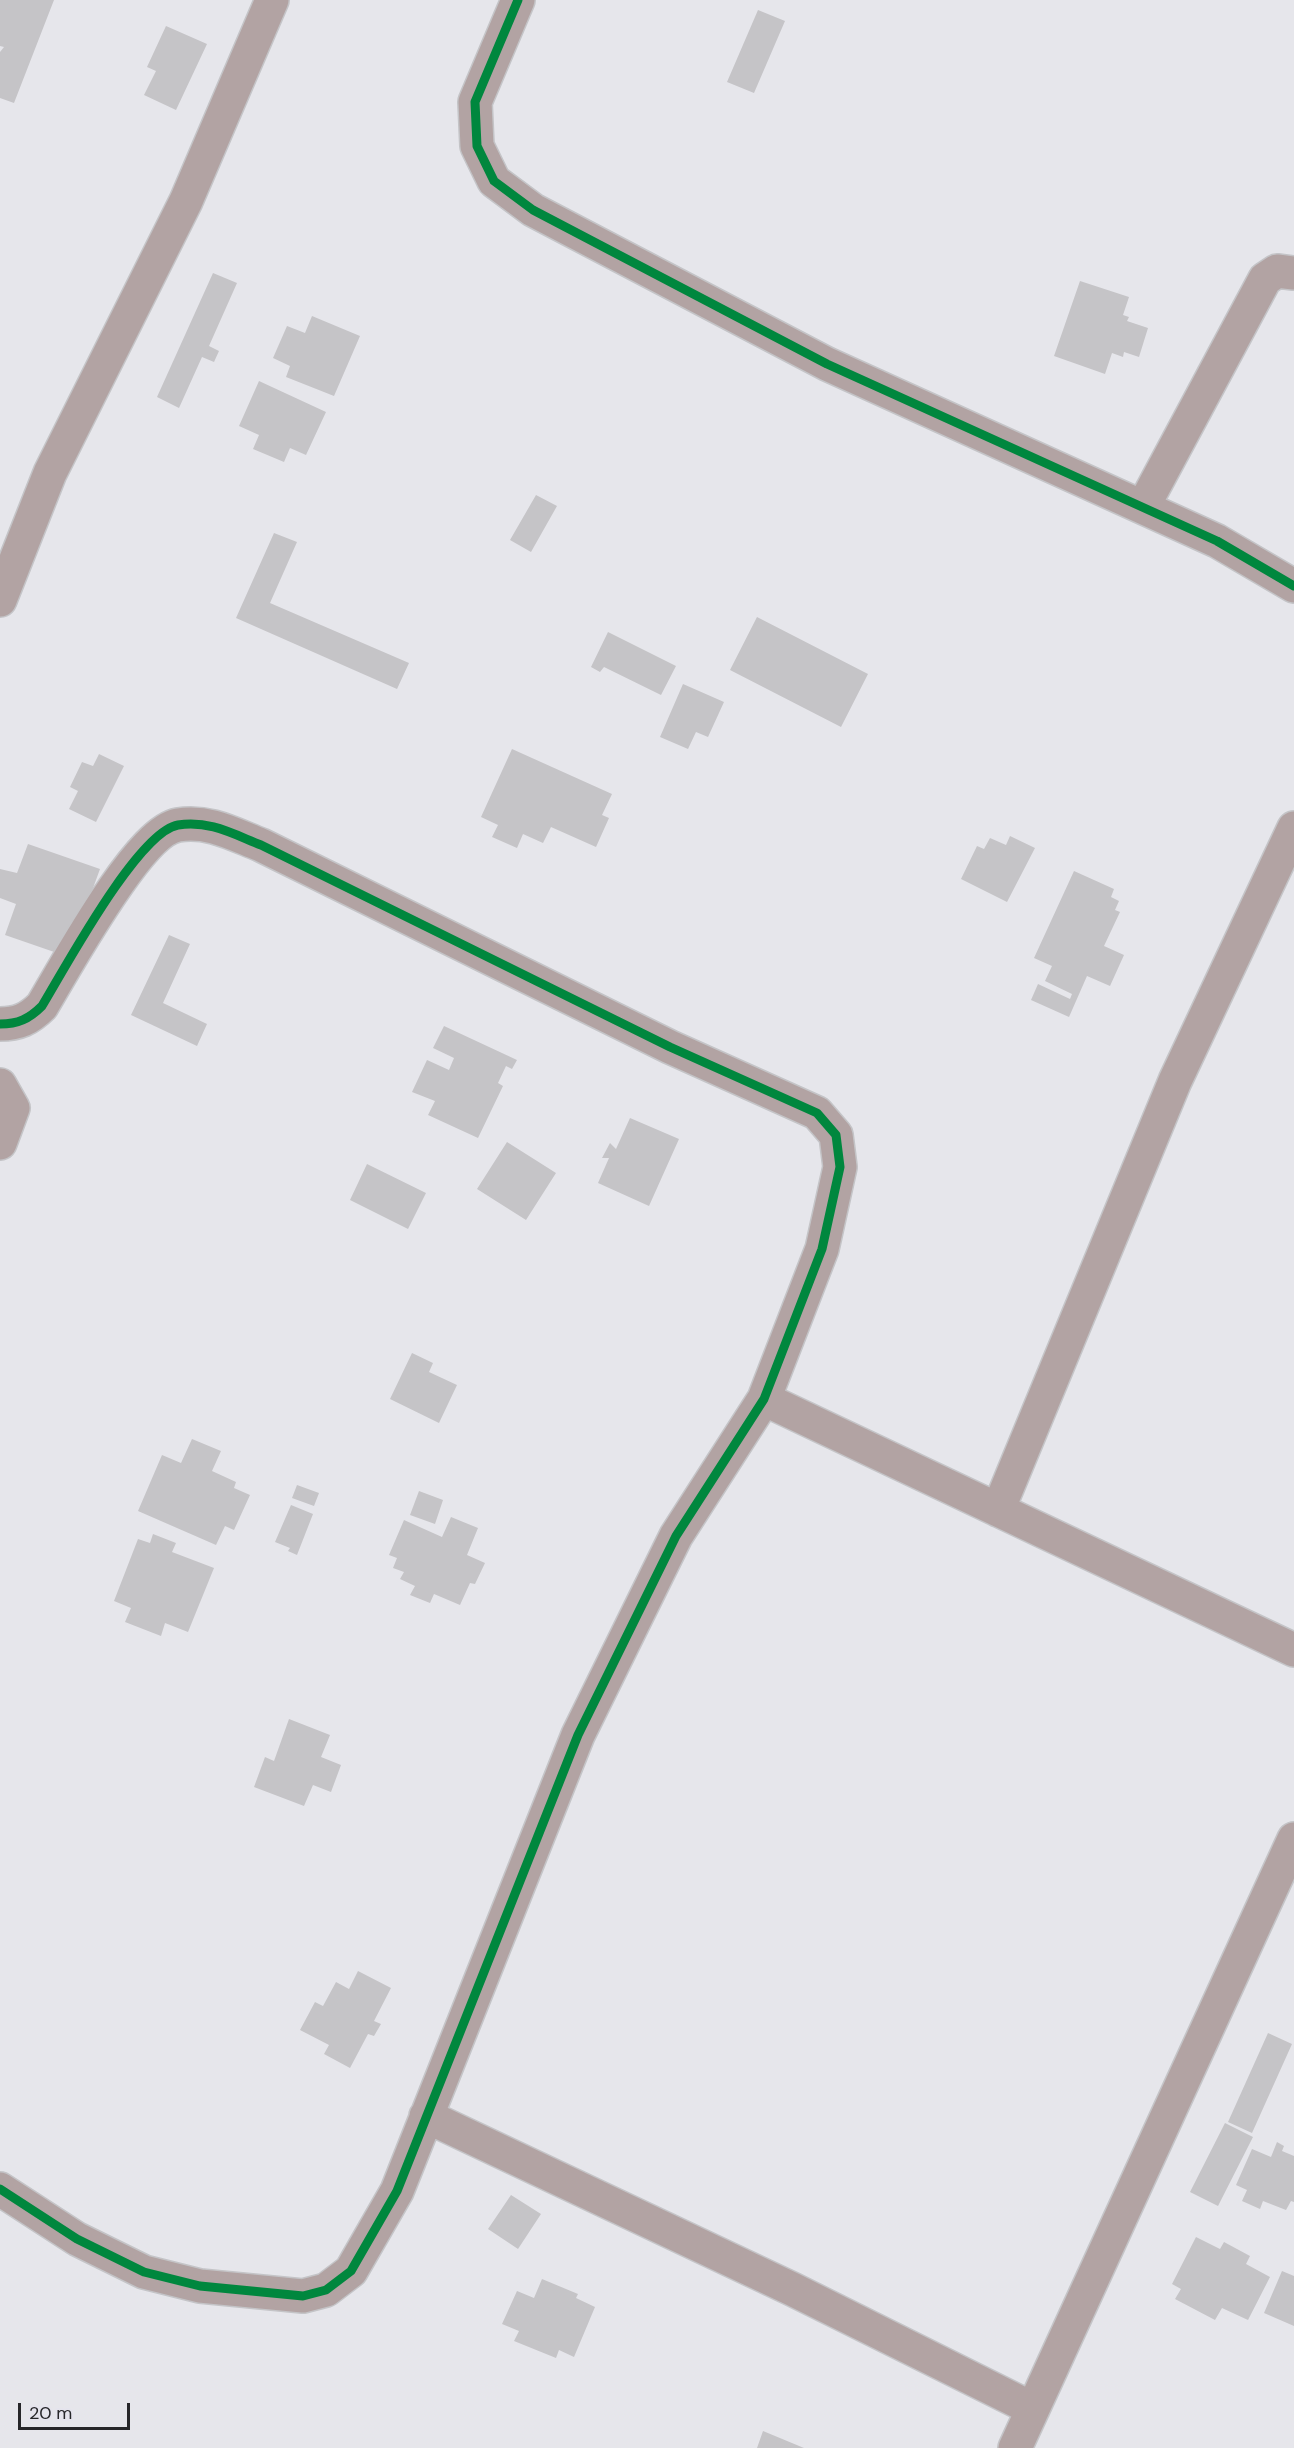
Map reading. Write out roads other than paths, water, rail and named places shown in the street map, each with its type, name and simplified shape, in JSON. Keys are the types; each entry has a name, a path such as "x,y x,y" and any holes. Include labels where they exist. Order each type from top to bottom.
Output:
{"street":[{"path":"0,600 50,473 186,201 272,0"},
{"path":"518,0 476,102 477,146 494,181 533,210 827,364 1217,541 1294,586"},
{"path":"1143,507 1265,279 1277,271 1294,273"},
{"path":"0,1024 14,1024 32,1017 42,1006 131,863 153,839 176,826 208,824 261,845 670,1047 817,1113 836,1136 840,1167 822,1249 764,1399 676,1536 578,1735 397,2191 351,2271 326,2290 303,2296 200,2286 144,2272 77,2239 0,2189"},
{"path":"998,1510 1175,1081 1294,828"},
{"path":"0,1085 13,1108 0,1143"},
{"path":"764,1399 1294,1650"},
{"path":"1015,2448 1294,1839"},
{"path":"426,2116 792,2289 1033,2409"}]}
